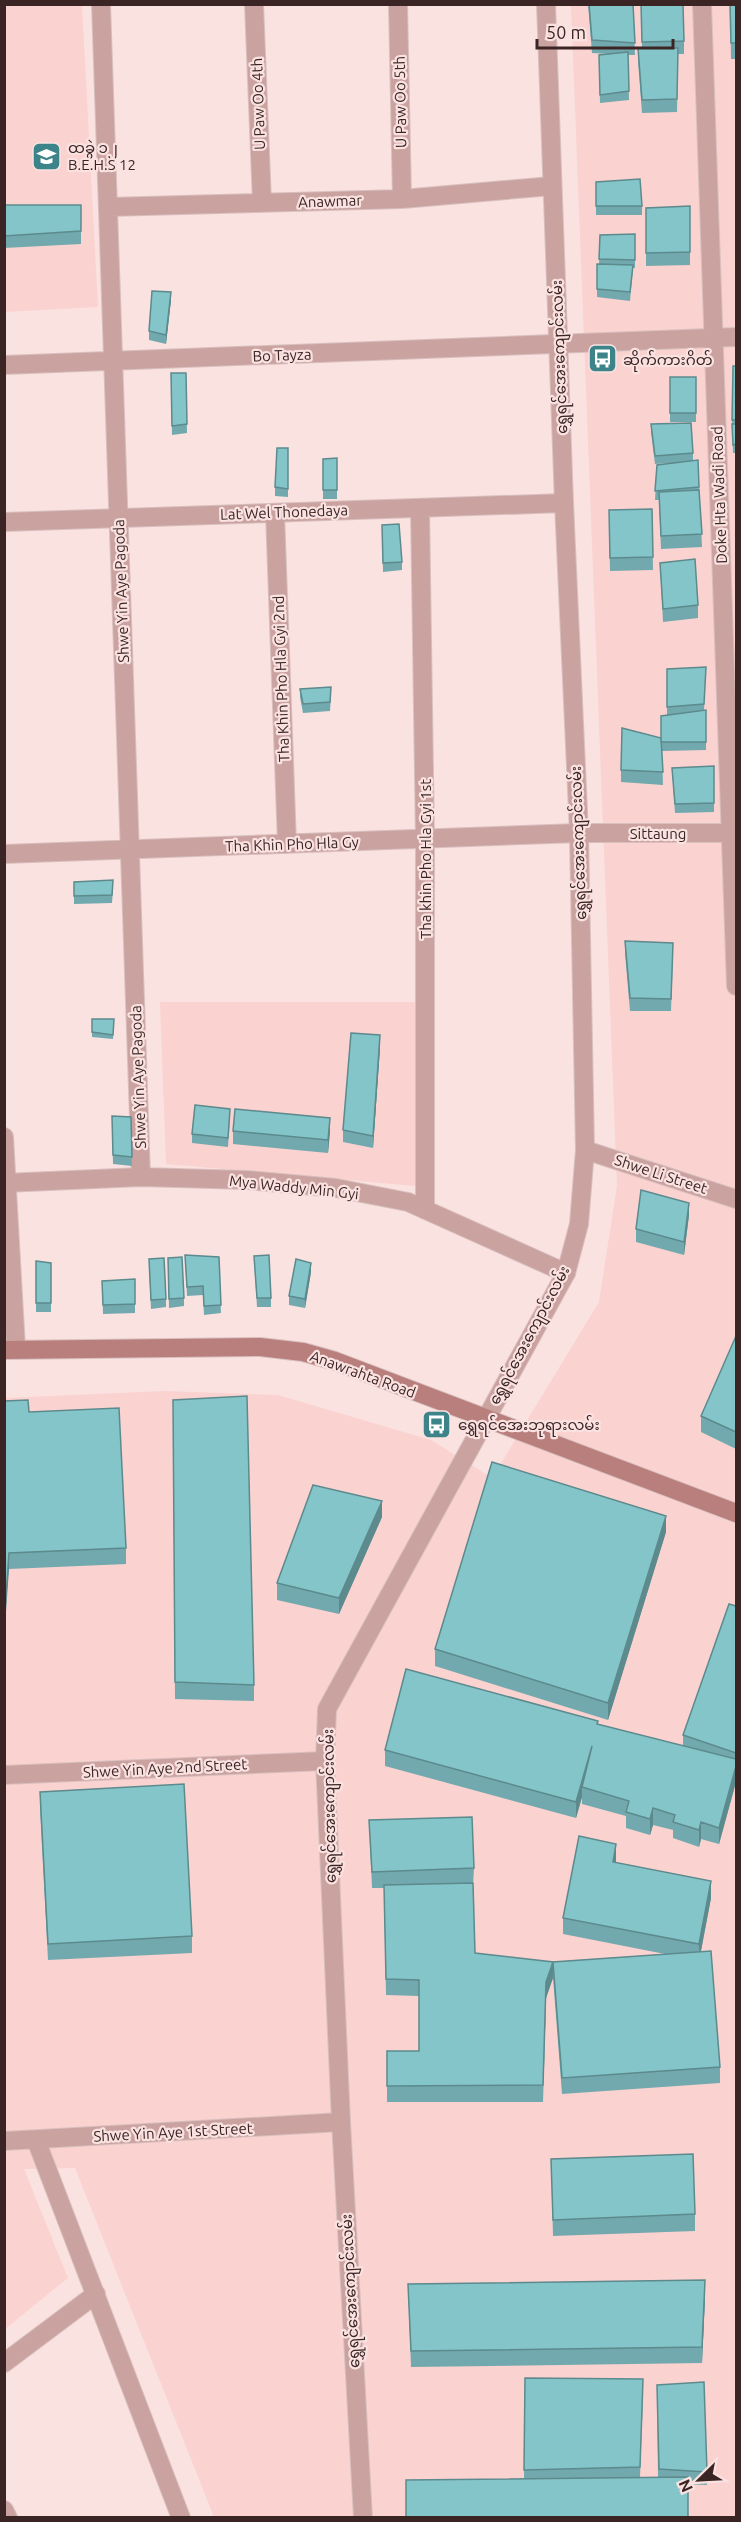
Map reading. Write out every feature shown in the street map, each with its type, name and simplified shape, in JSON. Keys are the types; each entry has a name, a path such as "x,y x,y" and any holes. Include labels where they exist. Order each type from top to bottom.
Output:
{"main road":[{"name":"Anawrahta Road","path":"10,1349 260,1347 303,1352 335,1361 736,1513"}],"street":[{"name":"Shwe Yin Aye Pagoda","path":"101,4 141,1177"},
{"name":"U Paw Oo 4th","path":"254,4 262,203"},
{"name":"U Paw Oo 5th","path":"398,4 402,199"},
{"name":"ရွှေရင်အေးကျောင်းလမ်း","path":"363,2517 341,2122 325,1761 327,1709 566,1272 579,1224 585,1150 579,832 564,503 546,4"},
{"name":"Doke Hta Wadi Road","path":"702,4 734,833 736,986"},
{"name":"Anawmar","path":"108,207 402,199 552,186"},
{"name":"Bo Tayza","path":"4,366 736,337"},
{"name":"Lat Wel Thonedaya","path":"4,522 564,503"},
{"name":"Tha khin Pho Hla Gyi 1st","path":"420,508 425,840 425,1210"},
{"name":"Tha Khin Pho Hla Gyi 2nd","path":"275,513 287,844"},
{"name":"Sittaung","path":"579,832 734,833"},
{"name":"Tha Khin Pho Hla Gy","path":"4,854 425,840 579,832"},
{"path":"4,1137 10,1349"},
{"name":"Shwe Li Street","path":"585,1150 736,1199"},
{"name":"Mya Waddy Min Gyi","path":"5,1183 141,1177 248,1180 336,1188 408,1202 566,1272"},
{"name":"Shwe Yin Aye 2nd Street","path":"4,1775 325,1761"},
{"name":"Shwe Yin Aye 1st Street","path":"4,2141 341,2122"},
{"path":"36,2140 181,2517"},
{"path":"4,2362 96,2294"},
{"path":"4,2510 8,2517"}],"shaded area":[{"name":"ထခွဲ ၁၂ B.E.H.S 12","path":"5,5 82,5 98,307 5,312"},
{"path":"571,5 736,5 736,2517 214,2517 75,2168 24,2169 68,2278 5,2329 5,1398 165,1391 278,1395 431,1440 492,1478 599,1302 617,1186"},
{"path":"160,1002 415,1002 415,1186 166,1164"}],"building":[{"path":"589,4 633,4 635,43 592,40"},
{"path":"641,4 683,4 684,41 642,42"},
{"path":"730,4 736,4 736,43 731,43"},
{"path":"638,48 678,48 677,99 642,100"},
{"path":"628,52 629,91 600,95 599,55"},
{"path":"640,179 642,206 596,206 596,182"},
{"path":"4,205 81,205 81,231 4,236"},
{"path":"690,206 690,252 646,253 646,208"},
{"path":"635,234 635,260 599,259 600,235"},
{"path":"597,264 633,265 630,292 597,289"},
{"path":"152,291 171,292 166,335 149,331"},
{"path":"733,366 736,366 736,420 732,420"},
{"path":"171,373 186,373 187,424 172,426"},
{"path":"670,377 696,377 696,413 670,413"},
{"path":"691,423 693,453 655,456 651,424"},
{"path":"732,424 736,424 736,444 733,445"},
{"path":"277,448 288,448 288,489 275,487"},
{"path":"337,458 337,490 323,490 323,459"},
{"path":"698,460 699,487 655,491 657,465"},
{"path":"699,490 702,534 661,536 659,492"},
{"path":"652,509 653,557 610,558 609,510"},
{"path":"399,524 402,562 383,563 382,525"},
{"path":"695,559 698,605 663,609 660,563"},
{"path":"706,667 704,704 667,707 667,669"},
{"path":"331,687 330,702 303,704 300,689"},
{"path":"706,710 706,742 661,742 661,716"},
{"path":"622,728 661,738 663,772 621,770"},
{"path":"714,766 714,803 675,804 672,768"},
{"path":"113,880 112,895 74,896 74,882"},
{"path":"625,941 673,943 671,999 630,998"},
{"path":"92,1019 114,1019 113,1035 92,1032"},
{"path":"351,1033 380,1035 373,1136 343,1130"},
{"path":"195,1105 230,1109 228,1138 192,1134"},
{"path":"235,1109 330,1118 328,1140 233,1131"},
{"path":"112,1116 131,1117 132,1157 113,1155"},
{"path":"641,1190 689,1203 684,1242 636,1229"},
{"path":"185,1255 219,1257 221,1305 204,1306 203,1286 187,1287"},
{"path":"269,1255 271,1298 257,1298 254,1256"},
{"path":"182,1257 184,1298 169,1299 168,1258"},
{"path":"164,1258 166,1299 151,1300 149,1259"},
{"path":"296,1259 311,1263 305,1299 289,1296"},
{"path":"36,1261 51,1263 51,1303 36,1303"},
{"path":"135,1279 135,1304 103,1305 102,1281"},
{"path":"736,1336 736,1432 701,1416"},
{"path":"247,1396 254,1685 175,1682 173,1400"},
{"path":"28,1400 29,1412 119,1408 126,1548 9,1553 4,1624 4,1401"},
{"path":"492,1462 666,1516 608,1703 435,1649"},
{"path":"313,1485 382,1501 339,1598 277,1583"},
{"path":"729,1604 736,1606 736,1753 683,1735"},
{"path":"406,1669 598,1721 597,1724 736,1759 719,1828 701,1822 699,1830 673,1822 675,1815 653,1808 650,1819 626,1812 629,1801 582,1787 592,1746 576,1802 385,1750"},
{"path":"184,1784 192,1936 48,1944 40,1792"},
{"path":"472,1817 474,1868 372,1872 369,1820"},
{"path":"579,1836 616,1844 613,1862 711,1881 699,1944 563,1918"},
{"path":"473,1883 475,1953 553,1962 546,1982 543,2085 387,2086 387,2051 419,2051 419,1980 386,1979 384,1885"},
{"path":"711,1951 720,2067 562,2078 553,1962"},
{"path":"693,2154 695,2214 553,2220 551,2159"},
{"path":"705,2280 702,2347 411,2351 408,2284"},
{"path":"525,2378 643,2379 640,2467 524,2470"},
{"path":"704,2382 707,2472 659,2469 657,2385"},
{"path":"688,2477 688,2517 406,2517 406,2480"}],"place":[{"name":"ထခွဲ ၁၂ B.E.H.S 12","path":"47,156"},
{"name":"ဆိုက်ကားဂိတ်","path":"602,359"},
{"name":"ရွှေရင်အေးဘုရားလမ်း","path":"437,1424"}]}
